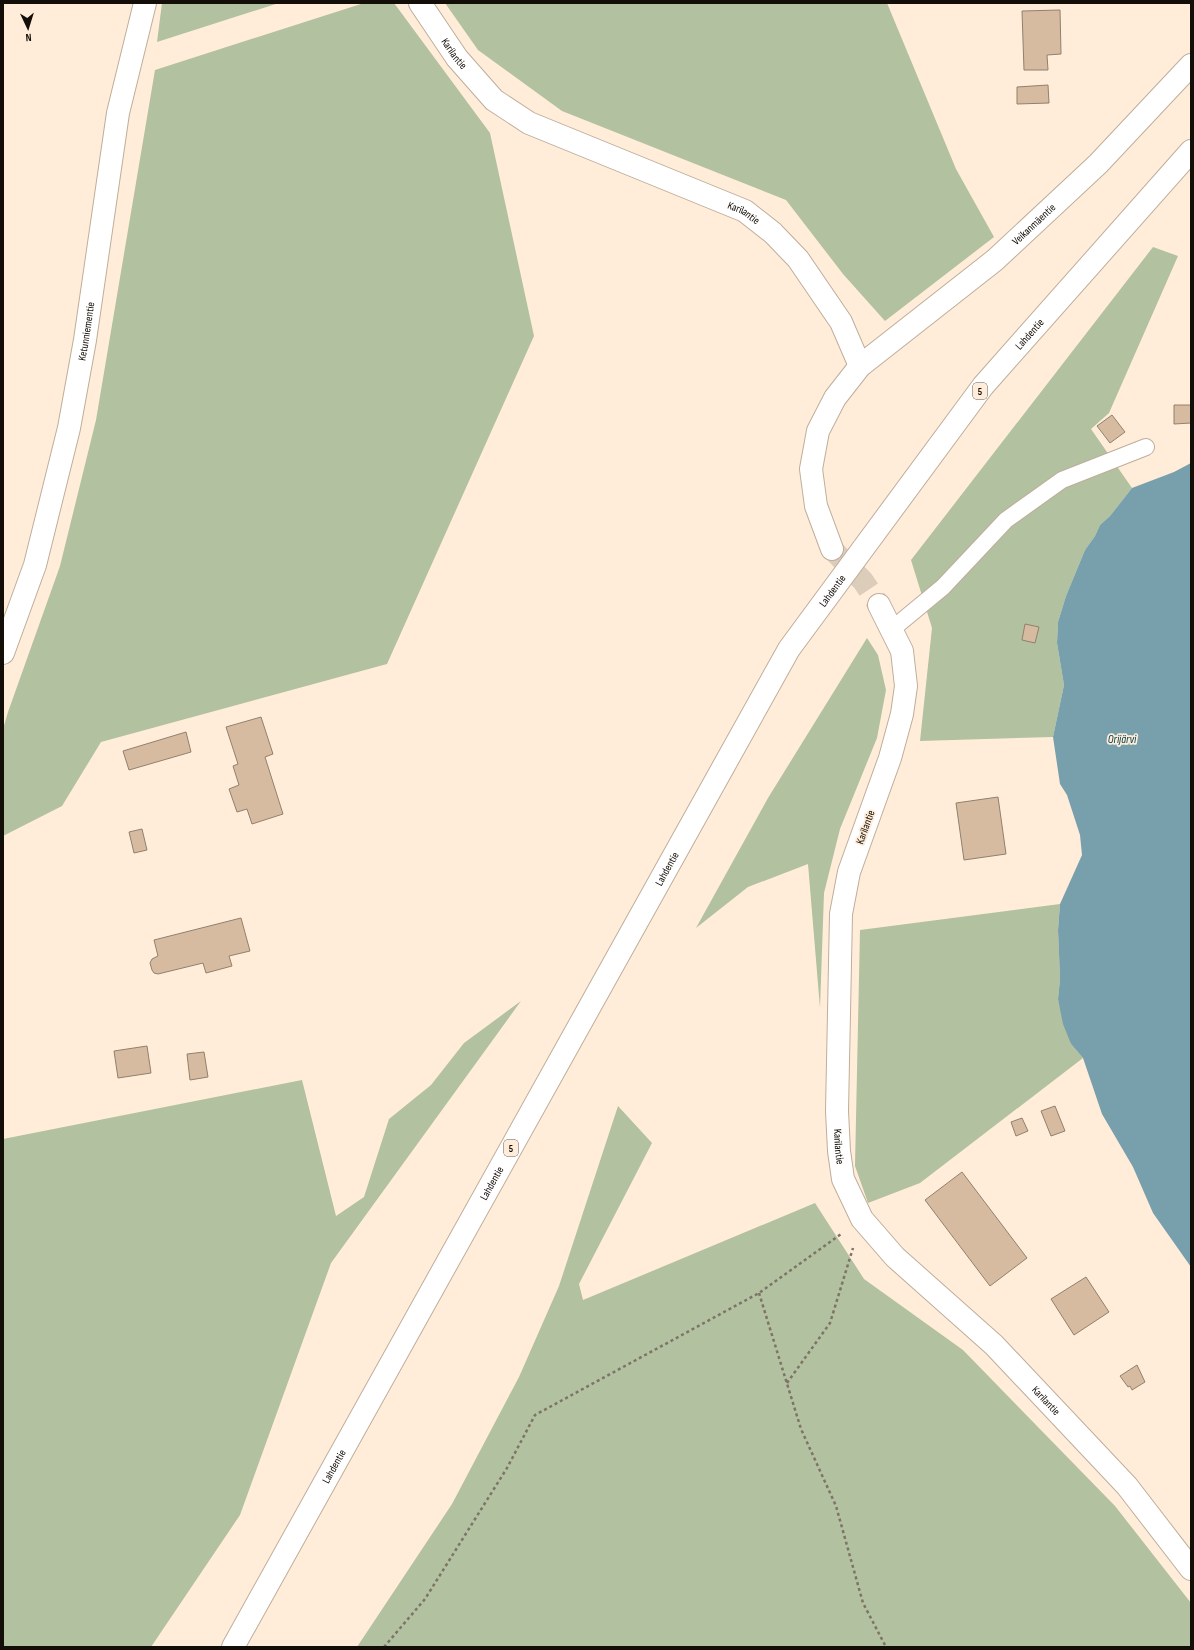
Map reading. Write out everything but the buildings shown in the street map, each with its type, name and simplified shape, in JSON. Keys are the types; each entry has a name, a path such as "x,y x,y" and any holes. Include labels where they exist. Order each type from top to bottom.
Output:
{"main road":[{"name":"Ketunniementie","path":"3,653 35,565 69,428 85,340 118,113 144,3"},
{"name":"Karilantie","path":"420,3 458,58 494,100 529,123 745,211 773,233 798,259 841,322 860,366"},
{"name":"Veikanmäentie","path":"860,366 995,260 1098,164 1191,65"},
{"name":"Lahdentie","path":"233,1647 789,649 983,386 1191,151"},
{"path":"832,549 816,506 811,469 818,431 835,398 860,366"},
{"name":"Karilantie","path":"879,605 902,651 906,686 902,714 890,758 849,872 841,914 837,1112 839,1151 843,1179 862,1219 895,1257 994,1345 1127,1486 1191,1568"}],"lane":[{"path":"891,630 943,587 1006,520 1062,480 1146,447"}],"path":[{"path":"384,1647 425,1599 507,1468 535,1415 759,1293 862,1219"},
{"path":"787,1383 830,1323 862,1219"},
{"path":"759,1293 801,1429 836,1506 863,1603 886,1647"}],"green space":[{"path":"162,3 279,3 157,42"},
{"path":"364,3 394,3 490,133 534,336 387,664 101,742 62,806 3,836 3,729 60,566 96,420 155,70"},
{"path":"445,3 887,3 956,169 994,237 885,321 843,274 786,200 562,111 478,50"},
{"path":"1153,247 1178,256 1109,413 1091,429 1132,488 1110,516 1100,525 1095,536 1085,550 1066,596 1058,622 1057,643 1064,685 1053,737 920,741 932,628 911,560"},
{"path":"867,638 878,655 886,690 877,738 840,829 824,893 820,1008 808,864 748,887 696,928 768,798"},
{"path":"1060,904 1058,930 1060,979 1058,999 1071,1044 1083,1058 920,1183 868,1203 855,1166 860,930"},
{"path":"521,1001 331,1263 240,1515 151,1647 3,1647 3,1139 302,1080 336,1216 364,1197 389,1119 431,1085 464,1043"},
{"path":"618,1106 652,1143 579,1284 583,1300 815,1203 864,1279 963,1350 1115,1506 1191,1603 1191,1647 357,1647 452,1504 519,1377 559,1286"}],"water":[{"name":"Orijärvi","path":"1191,463 1191,1267 1153,1213 1133,1167 1102,1114 1083,1058 1071,1044 1063,1024 1058,999 1060,979 1058,930 1060,904 1082,855 1080,835 1067,795 1060,784 1053,737 1064,685 1057,643 1058,622 1066,596 1085,550 1095,536 1100,525 1110,516 1132,488 1174,472"}],"tunnel":[{"path":"832,549 863,581 879,605"}]}
